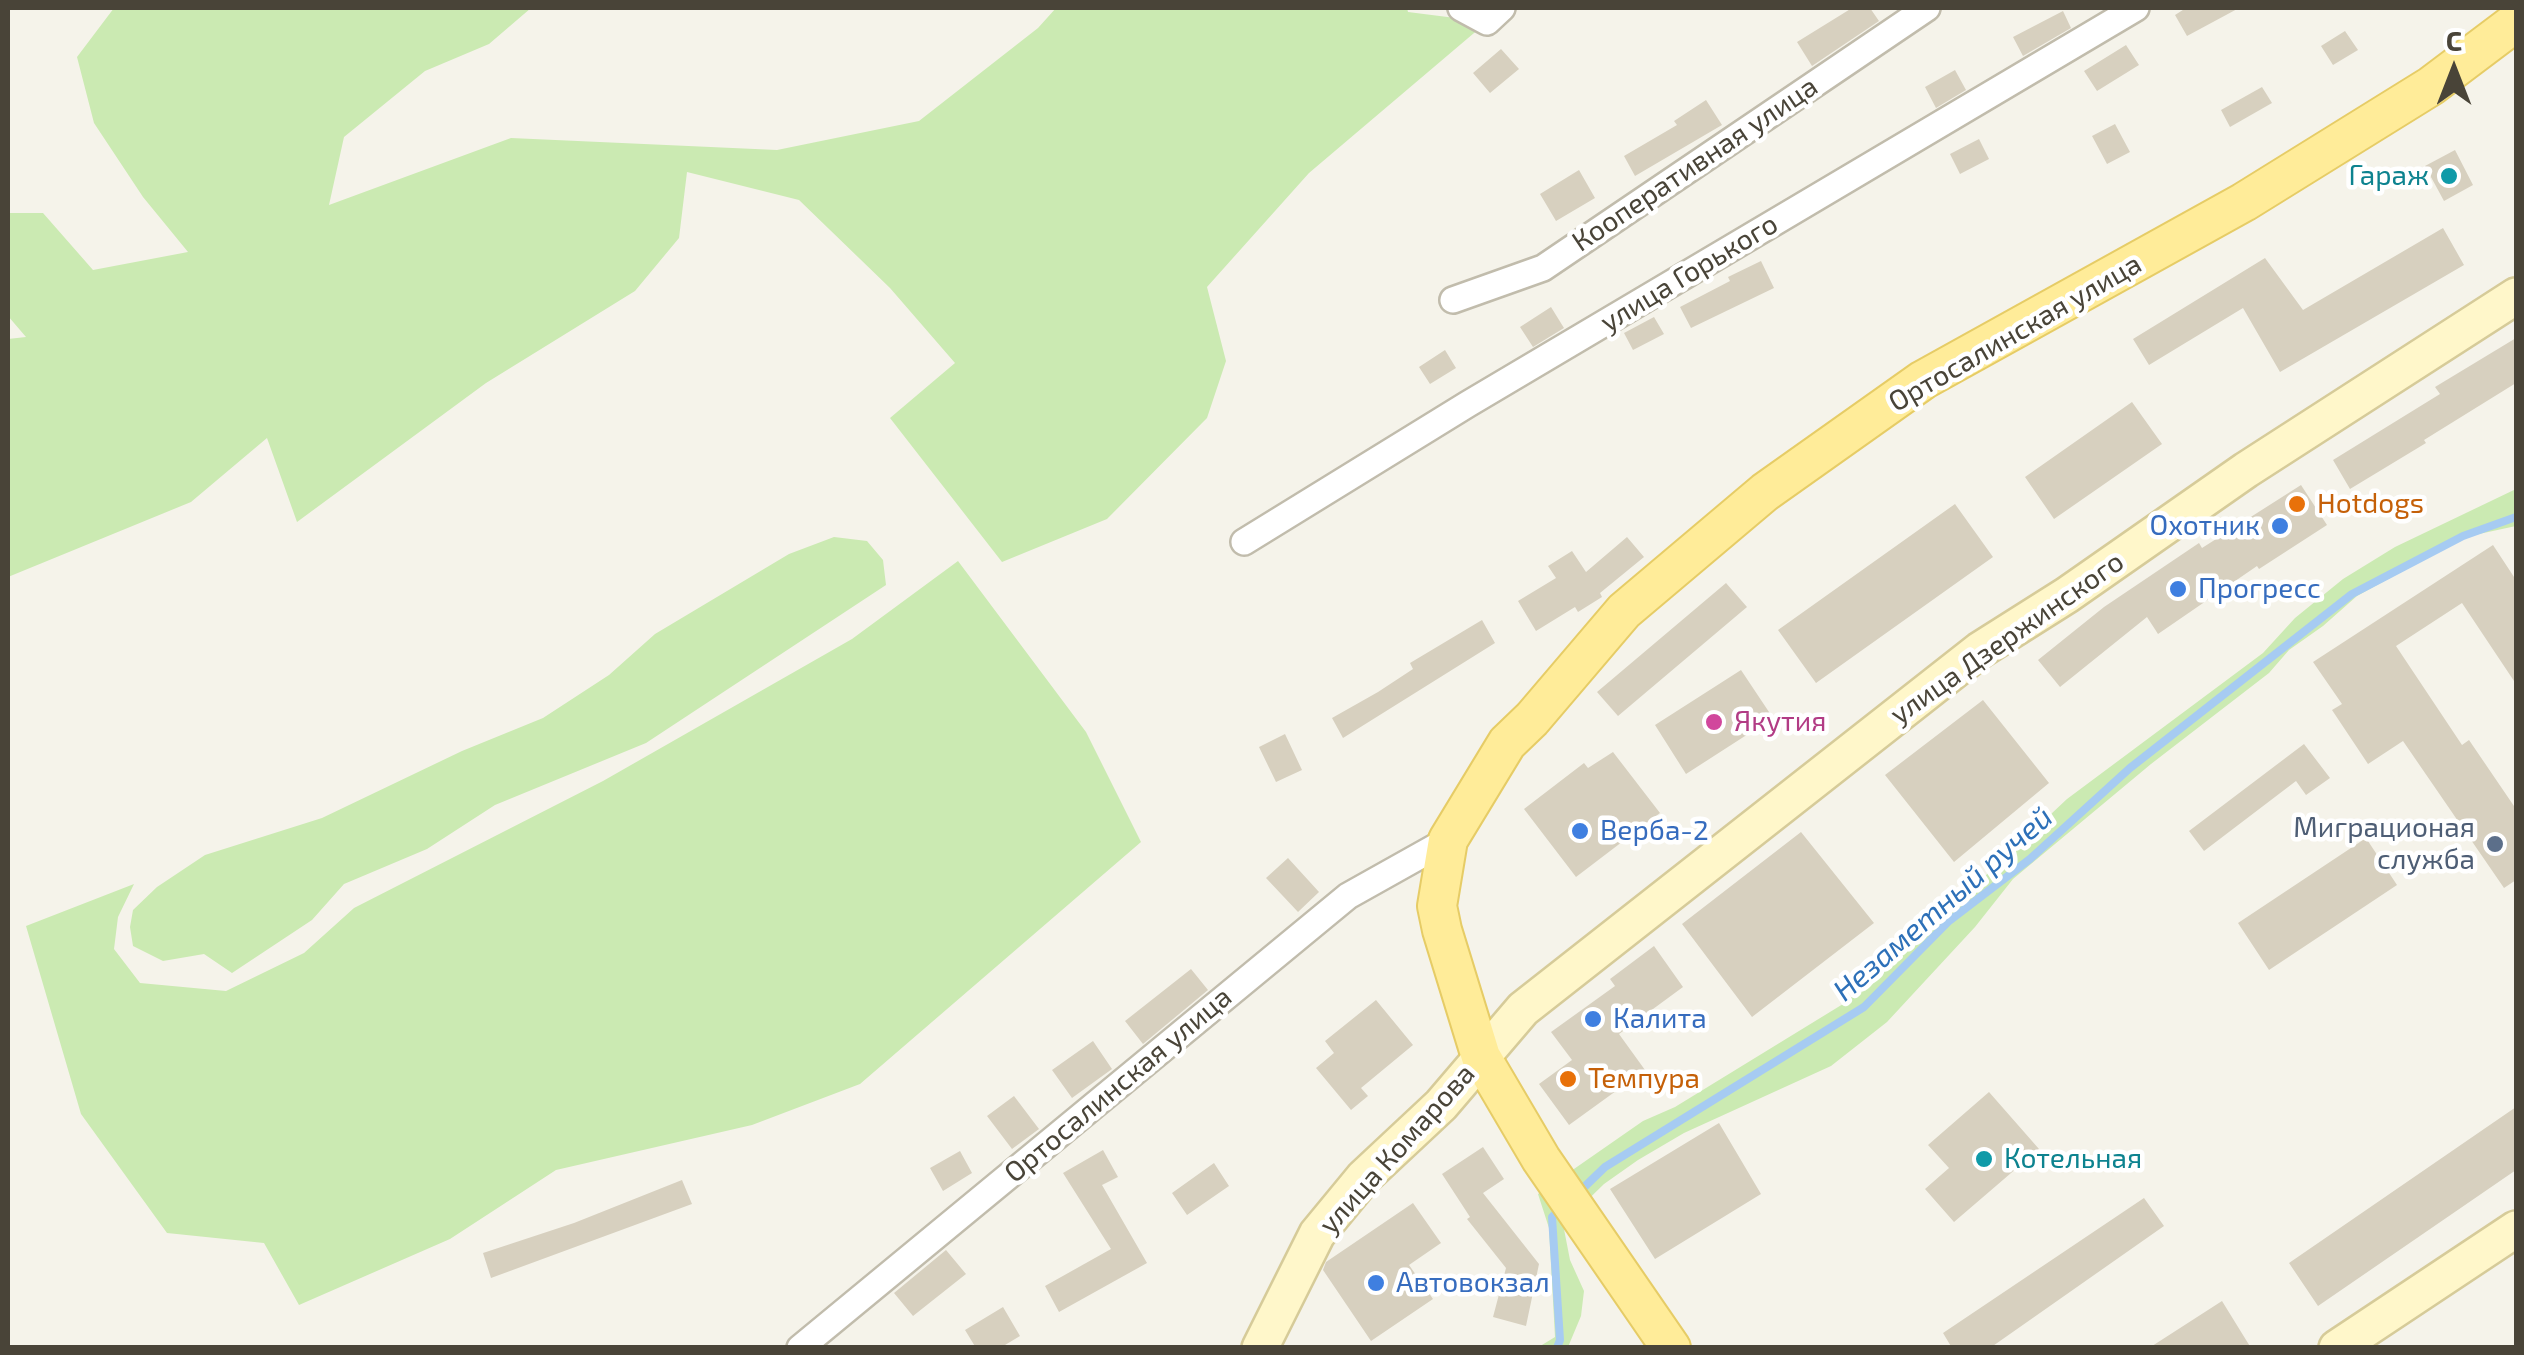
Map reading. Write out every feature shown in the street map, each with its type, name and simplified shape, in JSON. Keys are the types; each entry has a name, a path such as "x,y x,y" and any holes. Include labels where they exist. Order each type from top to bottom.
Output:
{"main road":[{"name":"Ортосалинская улица","path":"1671,1348 1579,1217 1481,1057 1438,906 1448,840 1506,744 1624,611 1766,492 1923,380 2244,202 2431,86 2516,22"}],"street":[{"path":"1461,8 1487,22 1502,8"},
{"name":"Кооперативная улица","path":"1453,300 1542,268 1927,8"},
{"name":"улица Горького","path":"1244,542 1484,394 2136,8"},
{"name":"улица Дзержинского","path":"1481,1057 1523,1009 1980,650 2066,596 2246,470 2516,296"},
{"name":"Ортосалинская улица","path":"800,1348 1348,896 1448,840"},
{"name":"улица Комарова","path":"1260,1348 1317,1234 1364,1178 1441,1105 1481,1057"},
{"path":"2336,1348 2516,1229"}],"green space":[{"path":"114,8 531,8 489,44 425,71 344,137 329,205 511,138 777,150 919,121 1038,28 1056,8 1407,8 1408,12 1487,22 1309,173 1207,287 1226,361 1207,418 1107,519 1002,562 890,418 955,363 890,288 799,200 687,172 679,238 635,291 486,383 297,522 267,438 191,502 8,577 8,339 26,337 8,316 8,213 43,213 93,270 188,252 143,197 94,123 77,57"},
{"path":"2516,489 2516,526 2465,537 2357,596 2289,650 2269,673 2151,764 2013,879 1975,927 1887,1022 1831,1066 1684,1133 1604,1184 1563,1224 1570,1260 1584,1291 1581,1316 1568,1347 1537,1348 1555,1337 1549,1228 1538,1194 1643,1121 1675,1107 1843,1004 1885,970 2067,799 2263,653 2295,618 2343,579 2395,547"},
{"path":"834,537 867,541 883,560 886,585 646,743 495,805 427,849 344,884 312,920 232,973 204,954 163,961 133,946 133,910 157,887 205,855 322,818 462,751 543,718 609,675 655,634 789,554"},
{"path":"958,561 1086,732 1141,842 860,1084 752,1125 556,1170 450,1239 299,1305 264,1243 167,1233 81,1114 26,926 134,884 118,917 114,949 140,983 226,991 304,953 354,908 603,781 852,639"}],"building":[{"path":"1852,8 1870,8 1879,21 1812,66 1797,42"},
{"path":"2186,8 2239,8 2187,36 2175,15"},
{"path":"2063,11 2071,28 2023,56 2013,37"},
{"path":"2345,31 2358,50 2333,65 2321,46"},
{"path":"2126,45 2139,65 2097,91 2084,71"},
{"path":"1501,49 1519,69 1490,93 1473,73"},
{"path":"1955,70 1966,90 1936,108 1925,87"},
{"path":"2262,87 2272,103 2230,127 2221,110"},
{"path":"1706,100 1722,125 1635,176 1624,156 1677,125 1674,121"},
{"path":"2115,124 2130,152 2107,164 2092,136"},
{"path":"1979,139 1989,159 1960,174 1950,154"},
{"name":"Гараж","path":"2455,150 2473,185 2444,201 2425,166"},
{"path":"1579,170 1595,198 1556,221 1540,194"},
{"path":"2443,228 2464,265 2280,372 2243,308 2149,365 2133,339 2265,258 2303,310"},
{"path":"1761,261 1774,288 1691,328 1680,307"},
{"path":"1551,307 1564,328 1533,347 1520,327"},
{"path":"1654,317 1664,334 1633,350 1624,333"},
{"path":"2516,338 2516,383 2350,489 2333,460 2440,394 2435,387"},
{"path":"1445,350 1456,368 1430,384 1419,367"},
{"path":"2132,402 2162,444 2054,519 2025,477"},
{"path":"2301,485 2327,525 2259,569 2257,566 2158,634 2147,617 2060,687 2038,660 2104,607 2199,543 2202,548"},
{"path":"1955,504 1993,557 1816,683 1778,630"},
{"path":"1627,537 1644,557 1600,593 1602,597 1578,612 1575,607 1536,631 1518,601 1556,578 1548,566 1572,551 1586,572"},
{"path":"2493,545 2516,580 2516,684 2462,603 2396,646 2462,745 2469,740 2516,809 2516,880 2504,888 2403,741 2368,764 2332,710 2342,704 2313,662"},
{"path":"1726,583 1747,607 1618,716 1597,692"},
{"path":"1482,620 1495,643 1343,738 1332,718 1378,692 1413,669 1410,663"},
{"name":"Якутия","path":"1741,670 1773,718 1686,774 1655,725"},
{"path":"1983,700 2049,783 1954,862 1885,775"},
{"path":"1285,734 1302,770 1276,782 1259,747"},
{"path":"2304,744 2330,778 2306,795 2296,781 2204,851 2189,831"},
{"path":"1613,752 1660,813 1576,877 1524,809 1584,763 1588,768"},
{"path":"1801,832 1874,923 1752,1017 1682,924"},
{"path":"2366,838 2397,885 2269,970 2238,923"},
{"path":"1288,858 1319,892 1298,912 1266,878"},
{"path":"1654,946 1683,987 1619,1034 1645,1070 1569,1125 1539,1084 1572,1060 1551,1032 1615,986 1610,979"},
{"path":"1191,969 1208,990 1143,1044 1125,1021"},
{"path":"1376,1000 1413,1045 1361,1088 1368,1096 1351,1110 1316,1068 1334,1053 1325,1041"},
{"path":"1093,1041 1112,1069 1072,1098 1052,1070"},
{"name":"Котельная","path":"1989,1092 2039,1149 1954,1222 1925,1189 1949,1168 1928,1145"},
{"path":"1014,1096 1039,1129 1012,1149 987,1116"},
{"path":"2516,1107 2516,1170 2318,1306 2289,1263"},
{"path":"1719,1123 1761,1194 1655,1259 1610,1189"},
{"path":"1483,1147 1504,1179 1483,1193 1539,1264 1526,1326 1493,1317 1506,1268 1467,1219 1470,1217 1442,1174"},
{"path":"1103,1150 1118,1177 1102,1185 1147,1263 1059,1312 1045,1286 1111,1249 1063,1173"},
{"path":"960,1151 972,1173 943,1191 930,1168"},
{"path":"1214,1163 1229,1186 1187,1215 1172,1193"},
{"path":"682,1180 692,1204 491,1278 483,1253 574,1223"},
{"path":"2144,1198 2164,1226 1990,1348 1952,1348 1943,1333"},
{"name":"Автовокзал","path":"1413,1203 1441,1243 1409,1265 1433,1299 1371,1341 1323,1270 1326,1262"},
{"path":"946,1250 966,1274 913,1316 894,1293"},
{"path":"2222,1301 2251,1348 2149,1348"},
{"path":"1003,1307 1020,1336 1000,1348 976,1348 965,1330"}],"waterway":[{"name":"Незаметный ручей","path":"1577,1194 1605,1167 1864,1007 1949,921 2030,859 2130,768 2352,594 2463,536 2516,517"},
{"name":"Незаметный ручей","path":"1557,1348 1560,1340 1552,1217 1563,1207"}],"place":[{"name":"Гараж","path":"2449,176"},
{"name":"Hotdogs","path":"2297,504"},
{"name":"Охотник","path":"2280,526"},
{"name":"Прогресс","path":"2178,589"},
{"name":"Якутия","path":"1714,722"},
{"name":"Верба-2","path":"1580,831"},
{"name":"Миграционая служба","path":"2495,844"},
{"name":"Калита","path":"1593,1019"},
{"name":"Темпура","path":"1568,1079"},
{"name":"Котельная","path":"1984,1159"},
{"name":"Автовокзал","path":"1376,1283"}]}
